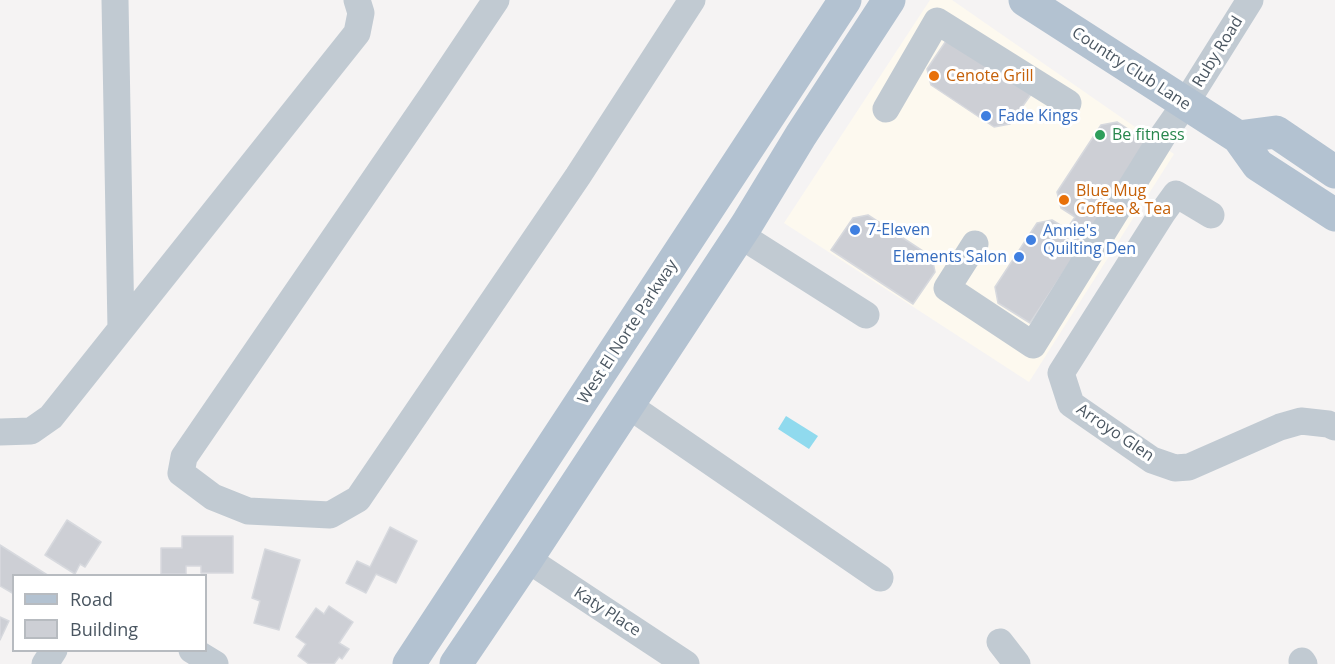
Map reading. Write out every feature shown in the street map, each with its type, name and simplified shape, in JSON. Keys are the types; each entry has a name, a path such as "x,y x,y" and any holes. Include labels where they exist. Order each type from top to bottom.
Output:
{"main road":[{"name":"West El Norte Parkway","path":"409,664 845,0"},
{"path":"456,664 740,235 801,135 889,0"},
{"name":"Country Club Lane","path":"1025,0 1238,137 1258,165 1335,215"},
{"path":"1238,137 1276,132 1335,172"}],"street":[{"path":"114,0 121,329"},
{"path":"0,432 31,431 51,417 357,33 360,13 357,0"},
{"path":"496,0 184,457 181,473 213,497 248,511 330,515 357,499 578,176 692,0"},
{"name":"Ruby Road","path":"975,244 947,288 1033,345 1250,0"},
{"path":"886,109 937,21 1068,103"},
{"name":"Arroyo Glen","path":"1211,215 1176,194 1060,373 1071,404 1152,460 1175,468 1189,467 1280,427 1301,421 1335,427"},
{"path":"740,235 866,315"},
{"path":"628,405 880,578"},
{"name":"Katy Place","path":"527,560 686,664"},
{"path":"1000,642 1017,664"},
{"path":"194,652 215,664"}],"shaded area":[{"path":"930,0 952,0 1174,154 1029,382 784,223"}],"water":[{"path":"786,416 818,436 809,449 778,429"}],"building":[{"path":"948,38 1032,93 1010,124 994,127 931,85 927,69"},
{"path":"1117,122 1149,143 1030,323 998,303 995,287 1037,223 1052,220 1067,229 1075,217 1061,208 1057,192 1101,125"},
{"path":"868,215 932,257 935,272 913,304 831,250 853,218"},
{"path":"67,520 101,542 85,567 80,564 75,574 45,555"},
{"path":"390,527 417,541 396,583 376,574 366,593 346,583 357,561 370,567"},
{"path":"182,536 233,536 233,573 201,573 201,566 186,566 186,574 161,574 161,548 182,548"},
{"path":"0,545 46,574 12,574 12,593 0,586"},
{"path":"265,549 300,560 279,630 254,623 260,601 252,598"},
{"path":"329,606 353,622 339,643 349,649 342,659 339,657 334,664 309,664 298,656 306,644 296,637 316,608 324,614"},
{"path":"0,617 9,621 0,640"}],"place":[{"name":"Cenote Grill","path":"934,76"},
{"name":"Fade Kings","path":"986,116"},
{"name":"Be fitness","path":"1100,135"},
{"name":"Blue Mug Coffee & Tea","path":"1064,200"},
{"name":"7-Eleven","path":"855,230"},
{"name":"Annie's Quilting Den","path":"1031,240"},
{"name":"Elements Salon","path":"1019,257"}]}
